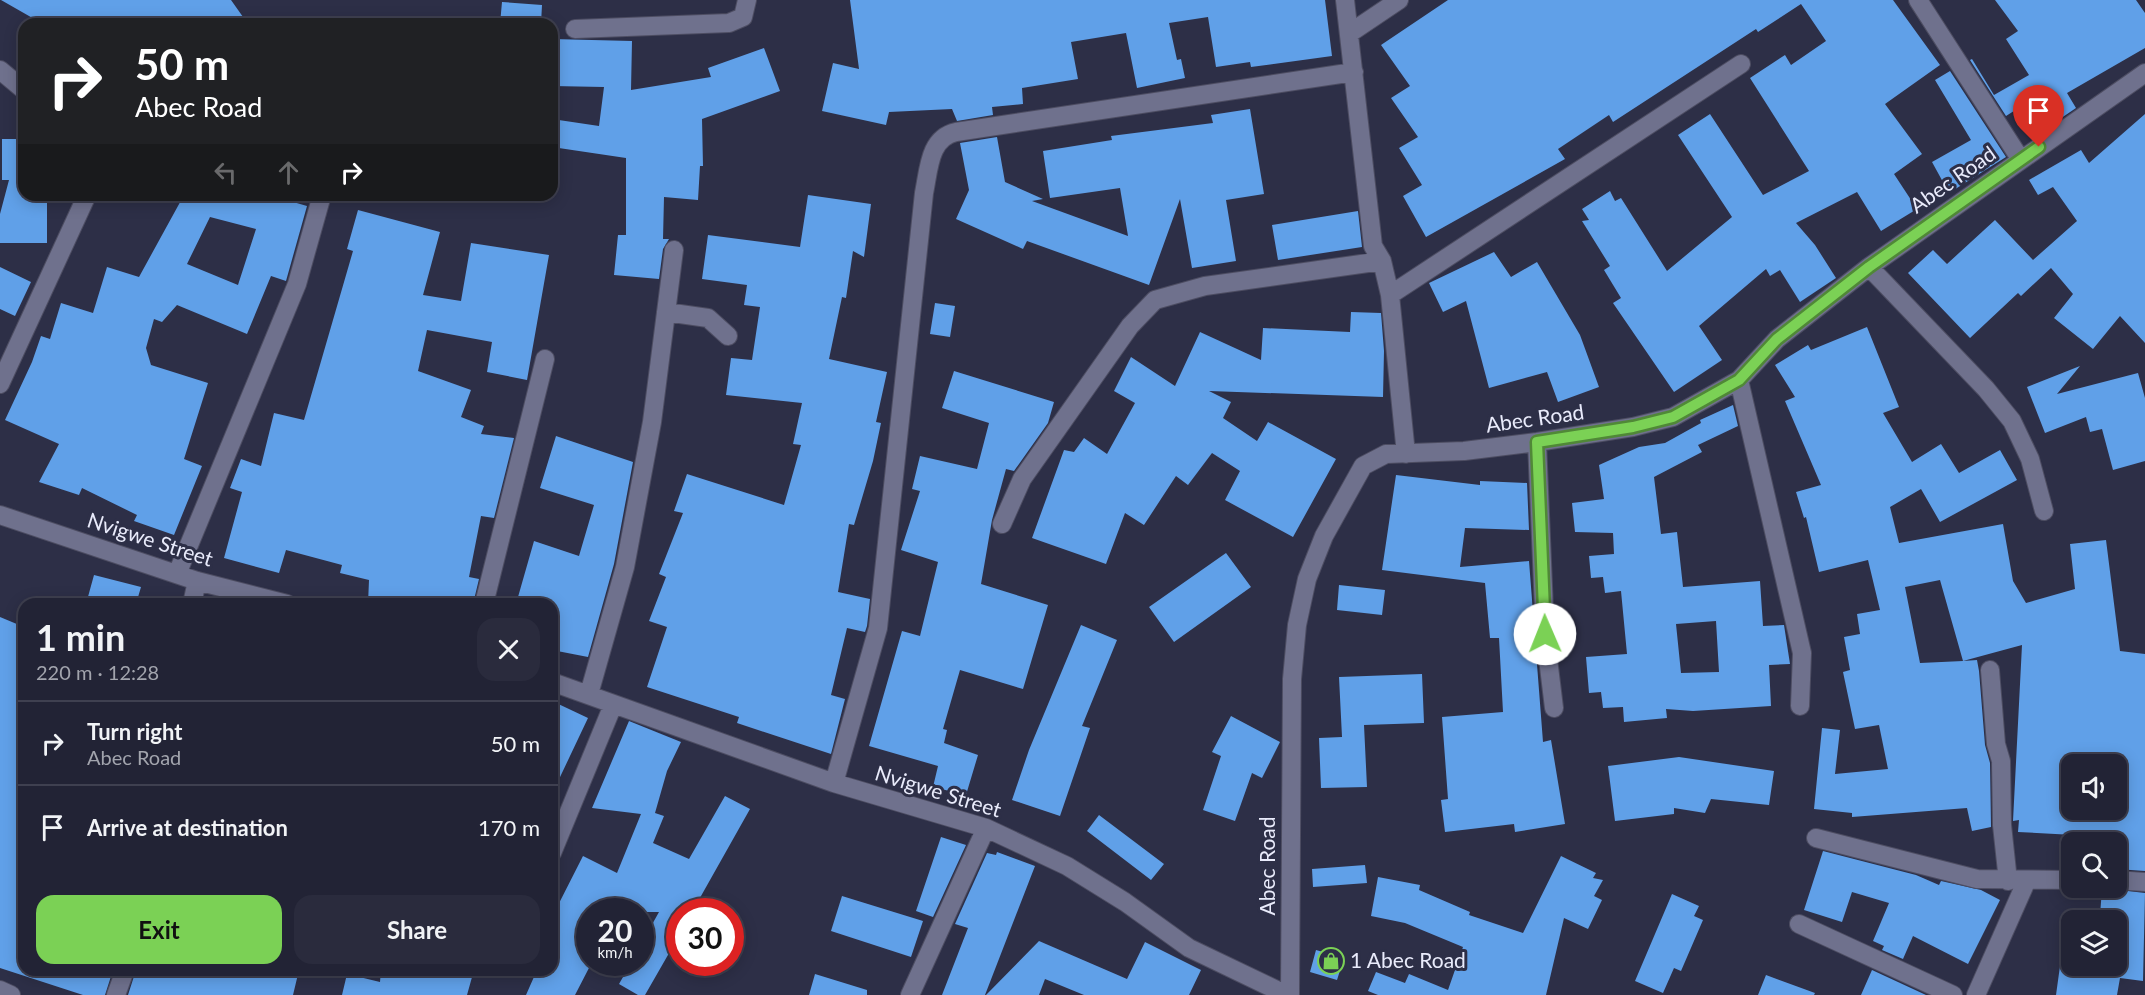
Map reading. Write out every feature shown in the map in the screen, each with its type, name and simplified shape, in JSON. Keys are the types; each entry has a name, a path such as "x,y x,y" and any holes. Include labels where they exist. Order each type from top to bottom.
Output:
{"street":[{"path":"574,29 729,23 743,17 747,0"},
{"path":"1345,0 1373,246 1382,261 1390,295 1406,454"},
{"path":"1350,33 1399,0"},
{"path":"1918,0 2021,160"},
{"path":"1390,295 1741,64"},
{"path":"0,70 18,85"},
{"path":"834,783 878,628 924,193 934,148 939,139 956,132 1354,72"},
{"name":"Abec Road","path":"1288,995 1292,679 1297,625 1307,579 1324,536 1353,480 1363,466 1372,459 1386,454 1464,452 1633,427 1673,417 1739,380 1777,339 1869,267 2145,72"},
{"path":"0,384 84,201"},
{"path":"177,574 297,284 320,201"},
{"path":"589,694 625,567 651,422 674,250"},
{"path":"1002,524 1022,479 1130,326 1155,300 1205,286 1382,261"},
{"path":"1869,267 1986,389 2012,421 2030,459 2044,511"},
{"path":"666,312 708,318 728,336"},
{"path":"485,598 545,359"},
{"path":"1739,380 1802,652 1800,706"},
{"path":"1537,442 1545,634 1554,708"},
{"name":"Nvigwe Street","path":"0,515 197,581 264,598"},
{"path":"193,598 197,581"},
{"path":"1976,995 2017,881 2002,825 2001,761 1996,744 1990,670"},
{"name":"Nvigwe Street","path":"558,684 834,783 986,828 1067,866 1125,902 1189,948 1288,995"},
{"path":"558,838 613,705"},
{"path":"910,995 986,828"},
{"path":"1816,838 1977,879 2061,880"},
{"path":"2127,881 2145,882"},
{"path":"1799,924 1953,995"},
{"path":"116,995 123,976"},
{"path":"0,990 11,995"}],"building":[{"path":"1,0 231,0 244,18 32,18"},
{"path":"850,0 1325,0 1332,56 1251,67 1250,62 1216,67 1208,17 1169,23 1177,60 1181,59 1185,78 1137,88 1126,33 1071,42 1078,79 1022,88 1023,104 992,107 993,115 957,121 952,109 889,112 886,125 822,111 833,63 859,69"},
{"path":"1448,0 1893,0 1940,65 1885,104 1922,154 1894,174 1917,209 1881,231 1857,192 1796,223 1815,245 1836,278 1800,302 1780,270 1770,276 1766,269 1699,326 1722,360 1674,392 1613,303 1621,298 1604,270 1610,266 1582,221 1589,220 1582,209 1610,191 1615,201 1621,198 1667,271 1732,217 1678,135 1710,114 1763,195 1809,171 1750,78 1785,55 1791,65 1826,41 1801,4 1758,32 1756,29 1613,122 1609,115 1558,149 1565,159 1426,237 1403,196 1422,185 1399,148 1418,137 1391,98 1410,86 1381,45"},
{"path":"1995,0 2136,0 2145,13 2145,48 2067,93 2076,108 2051,125 2036,97 2006,116 1970,60 1972,59 1994,95 2029,75 2006,39 2018,31"},
{"path":"502,2 542,5 541,18 501,18"},
{"path":"558,39 632,41 631,90 711,77 708,68 764,48 780,91 702,119 703,166 700,166 698,200 664,197 663,239 669,239 663,249 659,279 614,275 618,235 626,235 626,158 558,148 558,120 599,126 604,87 558,86"},
{"path":"1950,71 2006,157 1949,193 1932,162 1971,140 1935,80"},
{"path":"1250,109 1264,194 1226,200 1236,261 1192,268 1180,199 1149,285 1027,241 1023,249 956,219 969,190 960,143 997,137 1005,182 1043,199 1032,201 1128,236 1120,188 1050,198 1043,151 1112,140 1111,136 1213,123 1211,115"},
{"path":"2145,114 2145,343 2120,316 2093,349 2054,318 2073,294 2051,268 2021,296 2018,293 1970,338 1908,273 1933,250 1947,264 1995,220 2033,260 2077,221 2053,187 2038,195 2029,180 2081,150 2089,163"},
{"path":"2,139 18,139 18,201 47,201 47,243 0,243 0,214 9,180 2,180"},
{"path":"808,195 871,204 864,257 853,251 846,298 842,297 829,359 887,372 876,422 881,423 873,461 854,525 849,524 838,592 870,599 867,626 865,632 847,628 831,695 845,699 831,754 737,723 739,717 647,687 667,627 649,621 666,577 659,574 683,513 674,511 687,474 784,505 801,445 793,444 802,403 726,395 731,358 752,360 760,307 744,305 747,285 702,279 708,235 800,247"},
{"path":"181,201 290,201 307,206 286,281 271,276 247,334 177,305 162,322 154,319 146,348 151,365 208,383 184,459 202,466 174,535 134,521 137,515 82,488 79,495 39,482 59,444 5,420 32,362 41,336 50,339 61,303 93,313 107,267 139,277","holes":["210,217 256,229 238,285 187,264"]},
{"path":"358,210 440,232 423,295 461,301 471,243 549,255 527,380 487,372 492,342 427,330 418,371 471,390 461,417 484,426 481,434 514,438 494,518 481,516 469,577 479,579 474,598 368,598 369,580 340,573 342,565 286,550 279,573 224,558 242,492 230,488 241,459 261,466 274,413 304,420 353,251 347,249"},
{"path":"1358,211 1362,247 1278,260 1272,225"},
{"path":"1494,252 1511,277 1537,262 1580,335 1599,387 1558,402 1547,372 1489,388 1466,301 1443,312 1429,283"},
{"path":"0,267 31,282 15,316 0,309"},
{"path":"935,303 955,306 950,337 930,334"},
{"path":"1351,312 1381,313 1384,351 1383,397 1209,391 1231,402 1223,418 1257,441 1268,422 1336,459 1293,537 1225,500 1240,471 1212,453 1188,485 1176,476 1144,525 1125,513 1106,564 1032,538 1064,450 1074,452 1084,438 1107,454 1135,403 1114,391 1131,357 1175,386 1200,332 1261,360 1263,328 1350,332"},
{"path":"1867,327 1899,407 1883,413 1912,462 1941,444 1959,473 2000,450 2017,480 1940,522 1921,489 1890,507 1899,543 2003,524 2013,581 2026,603 2075,589 2070,544 2106,540 2120,651 2145,654 2145,871 2127,870 2127,832 2061,832 2061,834 2018,832 2019,820 2013,821 2022,645 1963,661 1977,660 1979,671 1985,745 1990,763 1991,827 1972,831 1967,808 1852,817 1852,813 1814,809 1822,728 1840,730 1835,774 1888,769 1879,725 1855,729 1843,672 1850,670 1844,637 1860,634 1857,614 1880,610 1868,560 1819,572 1806,517 1804,518 1796,492 1821,485 1785,401 1795,397 1775,365 1808,345 1811,350","holes":["1940,580 1963,661 1920,663 1905,587"]},
{"path":"2080,366 2057,394 2138,373 2145,398 2145,461 2113,470 2102,429 2090,432 2086,417 2045,433 2027,387"},
{"path":"954,371 1054,402 1048,423 1014,471 1006,469 992,520 981,584 1048,605 1023,689 960,670 943,729 947,730 944,743 978,755 966,795 933,787 938,766 869,746 902,631 920,636 938,562 901,550 920,491 912,489 920,456 977,469 989,423 942,408"},
{"path":"1733,405 1738,426 1698,445 1702,452 1654,477 1661,534 1677,532 1683,587 1760,581 1763,626 1784,625 1790,664 1769,665 1771,706 1693,711 1666,709 1667,718 1624,722 1623,707 1603,708 1601,692 1589,693 1586,657 1627,654 1621,591 1605,593 1603,577 1591,578 1589,556 1614,554 1613,533 1575,532 1572,503 1604,499 1599,465 1639,447 1665,443 1701,423 1700,420","holes":["1716,621 1719,672 1681,673 1676,624"]},
{"path":"556,436 633,462 614,564 588,657 558,651 558,598 518,598 534,541 579,556 594,505 540,488"},
{"path":"1396,475 1480,485 1480,481 1527,483 1529,530 1465,528 1460,567 1529,561 1543,742 1551,740 1565,824 1515,832 1514,824 1445,832 1441,800 1448,799 1442,717 1503,712 1499,638 1490,638 1485,583 1382,570"},
{"path":"1226,553 1251,587 1174,642 1149,607"},
{"path":"94,575 141,587 138,598 88,598"},
{"path":"1339,585 1385,590 1382,615 1337,610"},
{"path":"0,617 18,624 18,974 0,968"},
{"path":"1081,625 1117,640 1082,726 1090,728 1060,816 1012,800 1029,750"},
{"path":"1422,674 1424,723 1364,725 1367,787 1321,788 1319,738 1342,737 1339,677"},
{"path":"558,704 588,718 558,781"},
{"path":"1231,716 1280,742 1262,778 1252,773 1235,821 1203,810 1221,756 1212,752"},
{"path":"629,721 681,742 667,771 655,813 664,816 653,843 689,859 725,796 750,809 700,898 666,898 666,958 645,995 638,995 619,984 624,976 654,976 654,921 659,912 654,912 654,898 576,898 576,976 585,976 575,995 526,995 534,976 558,976 558,927 560,923 558,922 558,905 583,856 617,873 641,814 592,808"},
{"path":"1679,757 1774,771 1769,805 1711,799 1705,813 1674,808 1674,814 1615,821 1608,766"},
{"path":"1099,815 1164,864 1151,880 1087,831"},
{"path":"941,837 966,845 933,917 916,911"},
{"path":"1823,851 1916,875 1939,885 1941,881 1981,890 2000,900 1968,964 1913,936 1903,959 1882,950 1884,946 1873,941 1889,903 1852,892 1842,922 1804,910"},
{"path":"997,852 1035,866 985,995 942,995 968,928 955,924 987,853 996,855"},
{"path":"1561,856 1596,873 1593,878 1603,880 1594,896 1602,900 1588,929 1564,918 1546,995 1378,995 1368,991 1376,972 1405,983 1409,974 1448,990 1463,947 1405,923 1371,916 1378,877 1420,885 1419,890 1470,912 1469,915 1523,933"},
{"path":"1365,865 1367,883 1313,887 1312,869"},
{"path":"2127,891 2145,893 2143,981 2120,978 2117,995 2056,995 2060,966 2061,976 2127,976 2127,910 2100,910 2101,898 2127,898"},
{"path":"1672,894 1699,906 1694,916 1703,920 1681,971 1674,968 1663,993 1635,981"},
{"path":"842,896 923,921 911,957 831,931"},
{"path":"1039,941 1127,979 1145,942 1201,970 1189,995 1084,995 1045,979 1039,995 986,995"},
{"path":"1316,950 1344,958 1337,980 1310,972"},
{"path":"1872,970 1926,995 1861,995"},
{"path":"815,974 867,990 867,995 809,995"},
{"path":"1766,975 1815,993 1814,995 1758,995"},
{"path":"25,976 111,976 105,995 83,995"},
{"path":"134,976 298,976 293,995 128,995"},
{"path":"347,976 380,982 380,976 472,976 467,995 342,995"}],"place":[{"name":"1 Abec Road","path":"1331,961"}],"route":[{"path":"1545,634 1537,442 1633,427 1673,417 1739,380 1777,339 1869,267 2039,147"}]}
